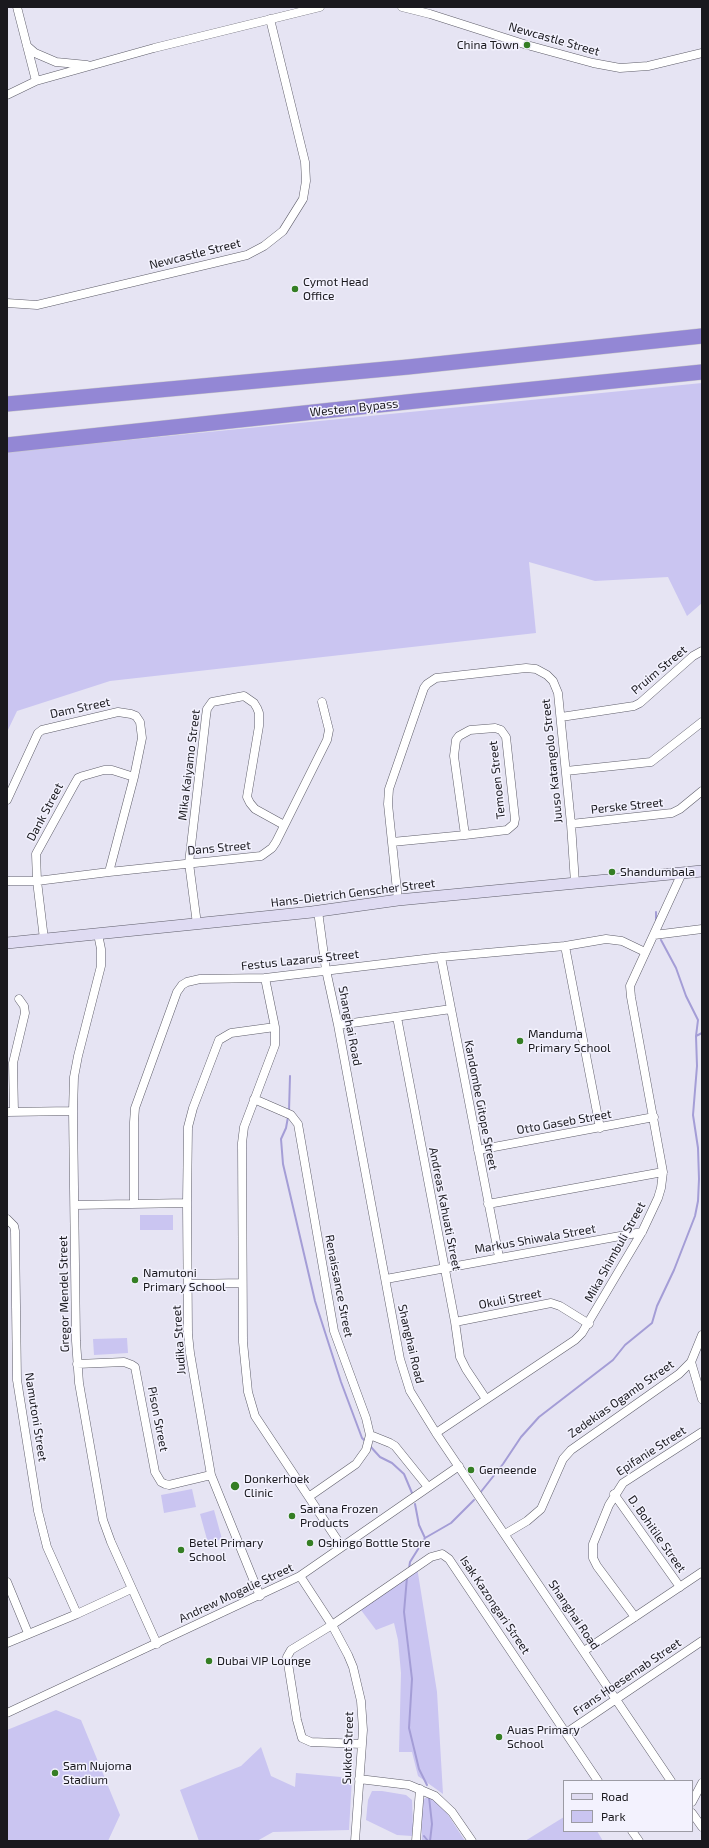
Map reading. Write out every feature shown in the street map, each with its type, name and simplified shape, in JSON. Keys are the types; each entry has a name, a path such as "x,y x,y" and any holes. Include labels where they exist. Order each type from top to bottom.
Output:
{"highway":[{"path":"7,404 408,367 702,336"},
{"name":"Western Bypass","path":"7,445 702,372"}],"street":[{"path":"17,7 36,81"},
{"path":"7,95 36,81 154,48 320,7"},
{"name":"Newcastle Street","path":"402,7 430,14 527,45 594,63 620,68 648,66 702,53"},
{"name":"Newcastle Street","path":"7,303 37,305 247,255 264,246 283,231 302,199 306,181 306,162 270,19"},
{"path":"26,46 35,54 56,62 94,66"},
{"name":"Pruim Street","path":"561,717 640,704 693,656 702,651"},
{"name":"Juuso Katangolo Street","path":"398,900 388,800 390,784 421,695 427,684 436,678 442,677 526,668 536,669 546,675 556,686 561,717 575,883"},
{"name":"Mika Kaiyamo Street","path":"197,924 189,863 207,709 215,701 244,696 258,708 259,726 247,797 255,809 284,825"},
{"name":"Dans Street","path":"7,881 37,881 261,856 272,848 327,740 329,730 322,702"},
{"name":"Dam Street","path":"7,800 38,733 42,730 118,712 136,716 140,722 142,738 134,777 109,872"},
{"path":"566,771 651,762 702,722"},
{"name":"Temoen Street","path":"392,842 465,835 507,830 514,824 515,819 506,737 498,729 470,730 459,736 456,740 454,756 465,835"},
{"name":"Dank Street","path":"44,939 37,881 36,854 76,781 83,776 108,770 134,777"},
{"name":"Perske Street","path":"571,824 672,813 680,809 702,791"},
{"name":"Hans-Dietrich Genscher Street","path":"7,943 318,911 398,900 702,871"},
{"name":"Mika Shimbuli Street","path":"436,1433 575,1340 589,1324 642,1232 660,1193 663,1172 630,991 632,981 682,873"},
{"name":"Shanghai Road","path":"318,911 326,970 338,1025 405,1379 414,1400 669,1780"},
{"path":"654,935 701,932"},
{"name":"Gregor Mendel Street","path":"98,934 101,949 101,966 76,1064 73,1111 77,1364 80,1391 103,1520 131,1589 157,1644"},
{"name":"Festus Lazarus Street","path":"134,1203 135,1108 177,992 187,982 200,979 265,978 441,957 565,946 611,939 622,941 645,952"},
{"path":"565,946 600,1128"},
{"name":"Kandombe Gitope Street","path":"441,957 499,1257"},
{"path":"265,978 275,1028 275,1046 244,1127 242,1143 243,1342 248,1392 255,1416 310,1496 342,1546"},
{"path":"19,999 25,1009 25,1017 13,1063 11,1112 73,1111"},
{"path":"338,1025 451,1010"},
{"name":"Andreas Kahuati Street","path":"397,1017 463,1363 486,1399"},
{"name":"Judika Street","path":"260,1596 211,1475 190,1353 187,1203 189,1121 217,1044 223,1037 231,1033 275,1028"},
{"name":"Renaissance Street","path":"254,1099 291,1115 298,1124 334,1332 366,1418 370,1435"},
{"name":"Otto Gaseb Street","path":"478,1150 654,1117"},
{"path":"488,1204 663,1172"},
{"path":"75,1205 187,1203"},
{"name":"Namutoni Street","path":"7,1219 14,1226 16,1231 16,1366 38,1511 48,1547 77,1614"},
{"name":"Markus Shiwala Street","path":"386,1279 499,1257 642,1232"},
{"path":"188,1284 242,1283"},
{"name":"Okuli Street","path":"455,1322 551,1303 560,1306 589,1324"},
{"name":"Zedekias Ogamb Street","path":"505,1534 526,1521 541,1509 563,1459 571,1450 663,1386 691,1362 702,1335"},
{"name":"Pison Street","path":"77,1364 124,1362 135,1367 155,1472 161,1482 170,1485 211,1475"},
{"path":"691,1362 702,1398"},
{"name":"Epifanie Street","path":"635,1617 593,1558 593,1544 614,1494 626,1480 702,1432"},
{"path":"310,1496 356,1464 366,1450 370,1435 395,1446 428,1487"},
{"name":"Andrew Mogalie Street","path":"7,1713 300,1576 459,1466"},
{"name":"D. Bohitile Street","path":"614,1494 680,1587"},
{"name":"Isak Kazongari Street","path":"332,1625 431,1557 439,1554 445,1556 597,1780"},
{"path":"584,1651 702,1572"},
{"name":"Sukkot Street","path":"300,1576 332,1625 348,1654 353,1668 362,1712 362,1744 355,1841"},
{"path":"7,1582 28,1633"},
{"path":"7,1643 28,1633 77,1614 131,1589"},
{"path":"332,1625 291,1650 287,1657 300,1734 304,1740 311,1742 362,1744"},
{"name":"Frans Hoesemab Street","path":"566,1733 702,1641"},
{"path":"359,1779 409,1785 435,1796 444,1804 472,1841"},
{"path":"693,1800 702,1783"},
{"path":"416,1841 420,1789"},
{"path":"693,1814 702,1827"},
{"path":"633,1832 639,1841"}],"green space":[{"path":"702,383 702,603 687,616 668,577 595,581 529,562 536,633 110,681 17,711 7,732 7,452"},
{"path":"140,1215 173,1215 173,1230 140,1230"},
{"path":"127,1338 128,1353 94,1355 93,1339"},
{"path":"192,1489 196,1507 164,1513 161,1495"},
{"path":"214,1510 222,1539 208,1543 200,1514"},
{"path":"417,1567 437,1692 443,1794 418,1776 412,1752 399,1752 401,1673 398,1640 394,1623 376,1630 358,1606"},
{"name":"Sam Nujoma Stadium","path":"56,1710 81,1720 120,1815 108,1841 7,1841 7,1730"},
{"path":"261,1747 271,1776 295,1787 296,1773 352,1778 349,1830 273,1832 257,1841 199,1841 180,1790 241,1766"},
{"path":"372,1791 406,1795 412,1800 412,1836 397,1835 366,1820 368,1800"},
{"path":"430,1797 443,1807 465,1841 422,1841 421,1803 425,1798"},
{"path":"563,1818 563,1832 598,1832 603,1841 525,1841"}],"waterway":[{"path":"656,912 656,921"},
{"path":"480,1493 503,1464 521,1437 539,1417 613,1360 625,1345 652,1323 657,1306 674,1270 695,1216 698,1201 699,1179 698,1148 693,1115 697,1066 696,1036 698,1020 686,996 676,968 661,940"},
{"path":"696,1036 702,1033"},
{"path":"289,1111 290,1076"},
{"path":"288,1117 286,1128 281,1139 283,1164 315,1301 341,1382 362,1438 366,1442"},
{"path":"369,1445 380,1457 392,1463 404,1474 412,1493"},
{"path":"409,1569 410,1562 425,1538 451,1523 474,1500"},
{"path":"415,1504 419,1525 425,1538"},
{"path":"407,1577 404,1612 412,1679 409,1728 419,1769 427,1785"},
{"path":"429,1797 432,1824 430,1841"},
{"path":"424,1836 428,1841"}],"place":[{"name":"China Town","path":"527,45"},
{"name":"Cymot Head Office","path":"295,289"},
{"name":"Shandumbala","path":"612,872"},
{"name":"Manduma Primary School","path":"520,1041"},
{"name":"Namutoni Primary School","path":"135,1280"},
{"name":"Gemeende","path":"471,1470"},
{"name":"Donkerhoek Clinic","path":"235,1486"},
{"name":"Sarana Frozen Products","path":"292,1516"},
{"name":"Oshingo Bottle Store","path":"310,1543"},
{"name":"Betel Primary School","path":"181,1550"},
{"name":"Dubai VIP Lounge","path":"209,1661"},
{"name":"Auas Primary School","path":"499,1737"},
{"name":"Sam Nujoma Stadium","path":"55,1773"}]}
